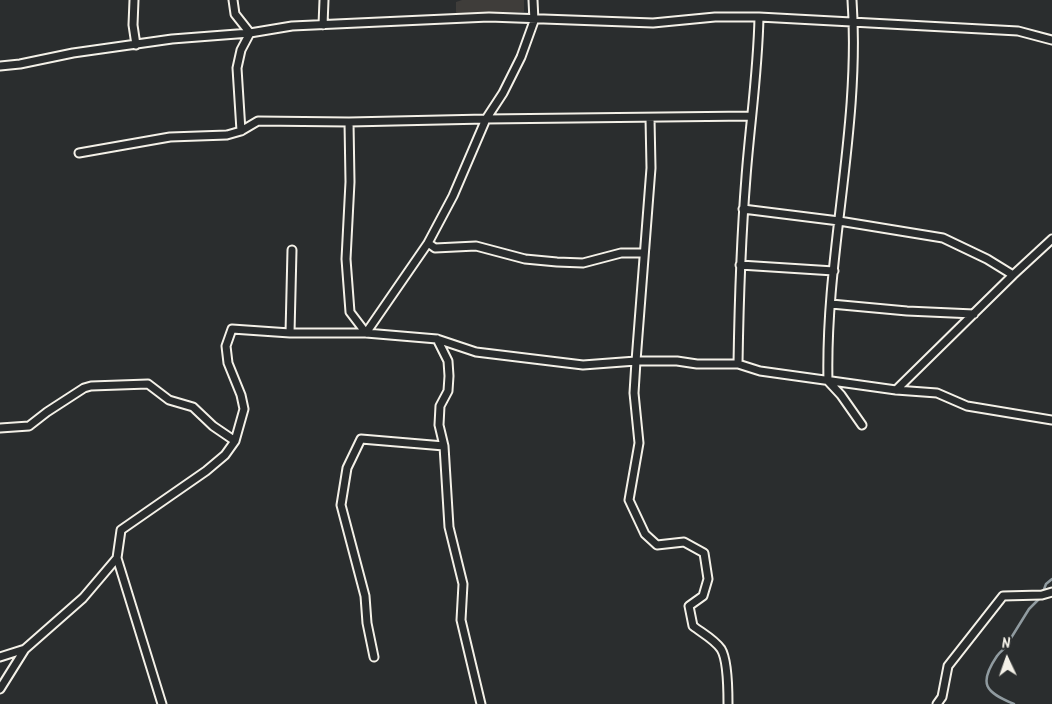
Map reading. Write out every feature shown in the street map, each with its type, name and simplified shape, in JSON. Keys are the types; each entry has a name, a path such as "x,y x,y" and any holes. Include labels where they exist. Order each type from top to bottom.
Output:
{"street":[{"path":"134,0 133,25 136,45"},
{"path":"234,0 235,14 250,33"},
{"path":"323,25 324,0"},
{"path":"366,333 428,243 453,196 486,119 503,94 521,57 534,19 533,0"},
{"path":"852,0 854,23 850,123 827,342 828,381 862,425"},
{"path":"0,66 20,64 73,53 172,39 250,33 292,26 489,17 653,24 715,17 759,18 1018,31 1052,40"},
{"path":"738,364 743,209 758,61 759,18"},
{"path":"241,131 237,68 241,50 250,33"},
{"path":"78,153 170,137 227,135 241,131 258,121 348,122 751,116"},
{"path":"650,118 651,168 643,253 634,393 639,442 630,500 646,534 657,545 684,542 704,553 708,579 704,596 689,606 691,620 692,626 709,637 722,650 727,673 728,704"},
{"path":"348,122 350,192 346,258 350,312 366,333"},
{"path":"743,209 840,221 943,238 987,259 1013,275"},
{"path":"896,390 1052,239"},
{"path":"428,243 434,248 476,246 525,259 558,262 583,263 621,253 643,253"},
{"path":"290,333 292,250"},
{"path":"740,265 834,271"},
{"path":"831,304 907,311 974,314"},
{"path":"162,704 117,558 121,530 206,471 226,455 235,440 244,409 241,395 228,363 226,346 232,329 290,333 366,333 437,339 476,352 554,362 583,364 677,361 704,364 738,364 760,372 896,390 936,393 967,406 1052,420"},
{"path":"437,339 448,361 449,376 448,391 440,406 439,425 444,446 449,528 463,584 461,620 481,704"},
{"path":"0,428 29,426 84,388 91,386 148,384 169,400 193,407 213,426 235,440"},
{"path":"374,657 367,623 365,596 341,505 347,468 361,439 444,446"},
{"path":"0,689 25,650 83,598 117,558"},
{"path":"937,704 942,697 948,666 1003,596 1042,596 1052,592"},
{"path":"0,658 25,650"}],"shaded area":[{"path":"462,0 524,0 524,12 456,13 456,2"}],"waterway":[{"path":"1043,592 1046,584 1052,579"},
{"path":"1014,704 991,691 986,680 997,656 1009,643 1029,609 1041,597"}]}
